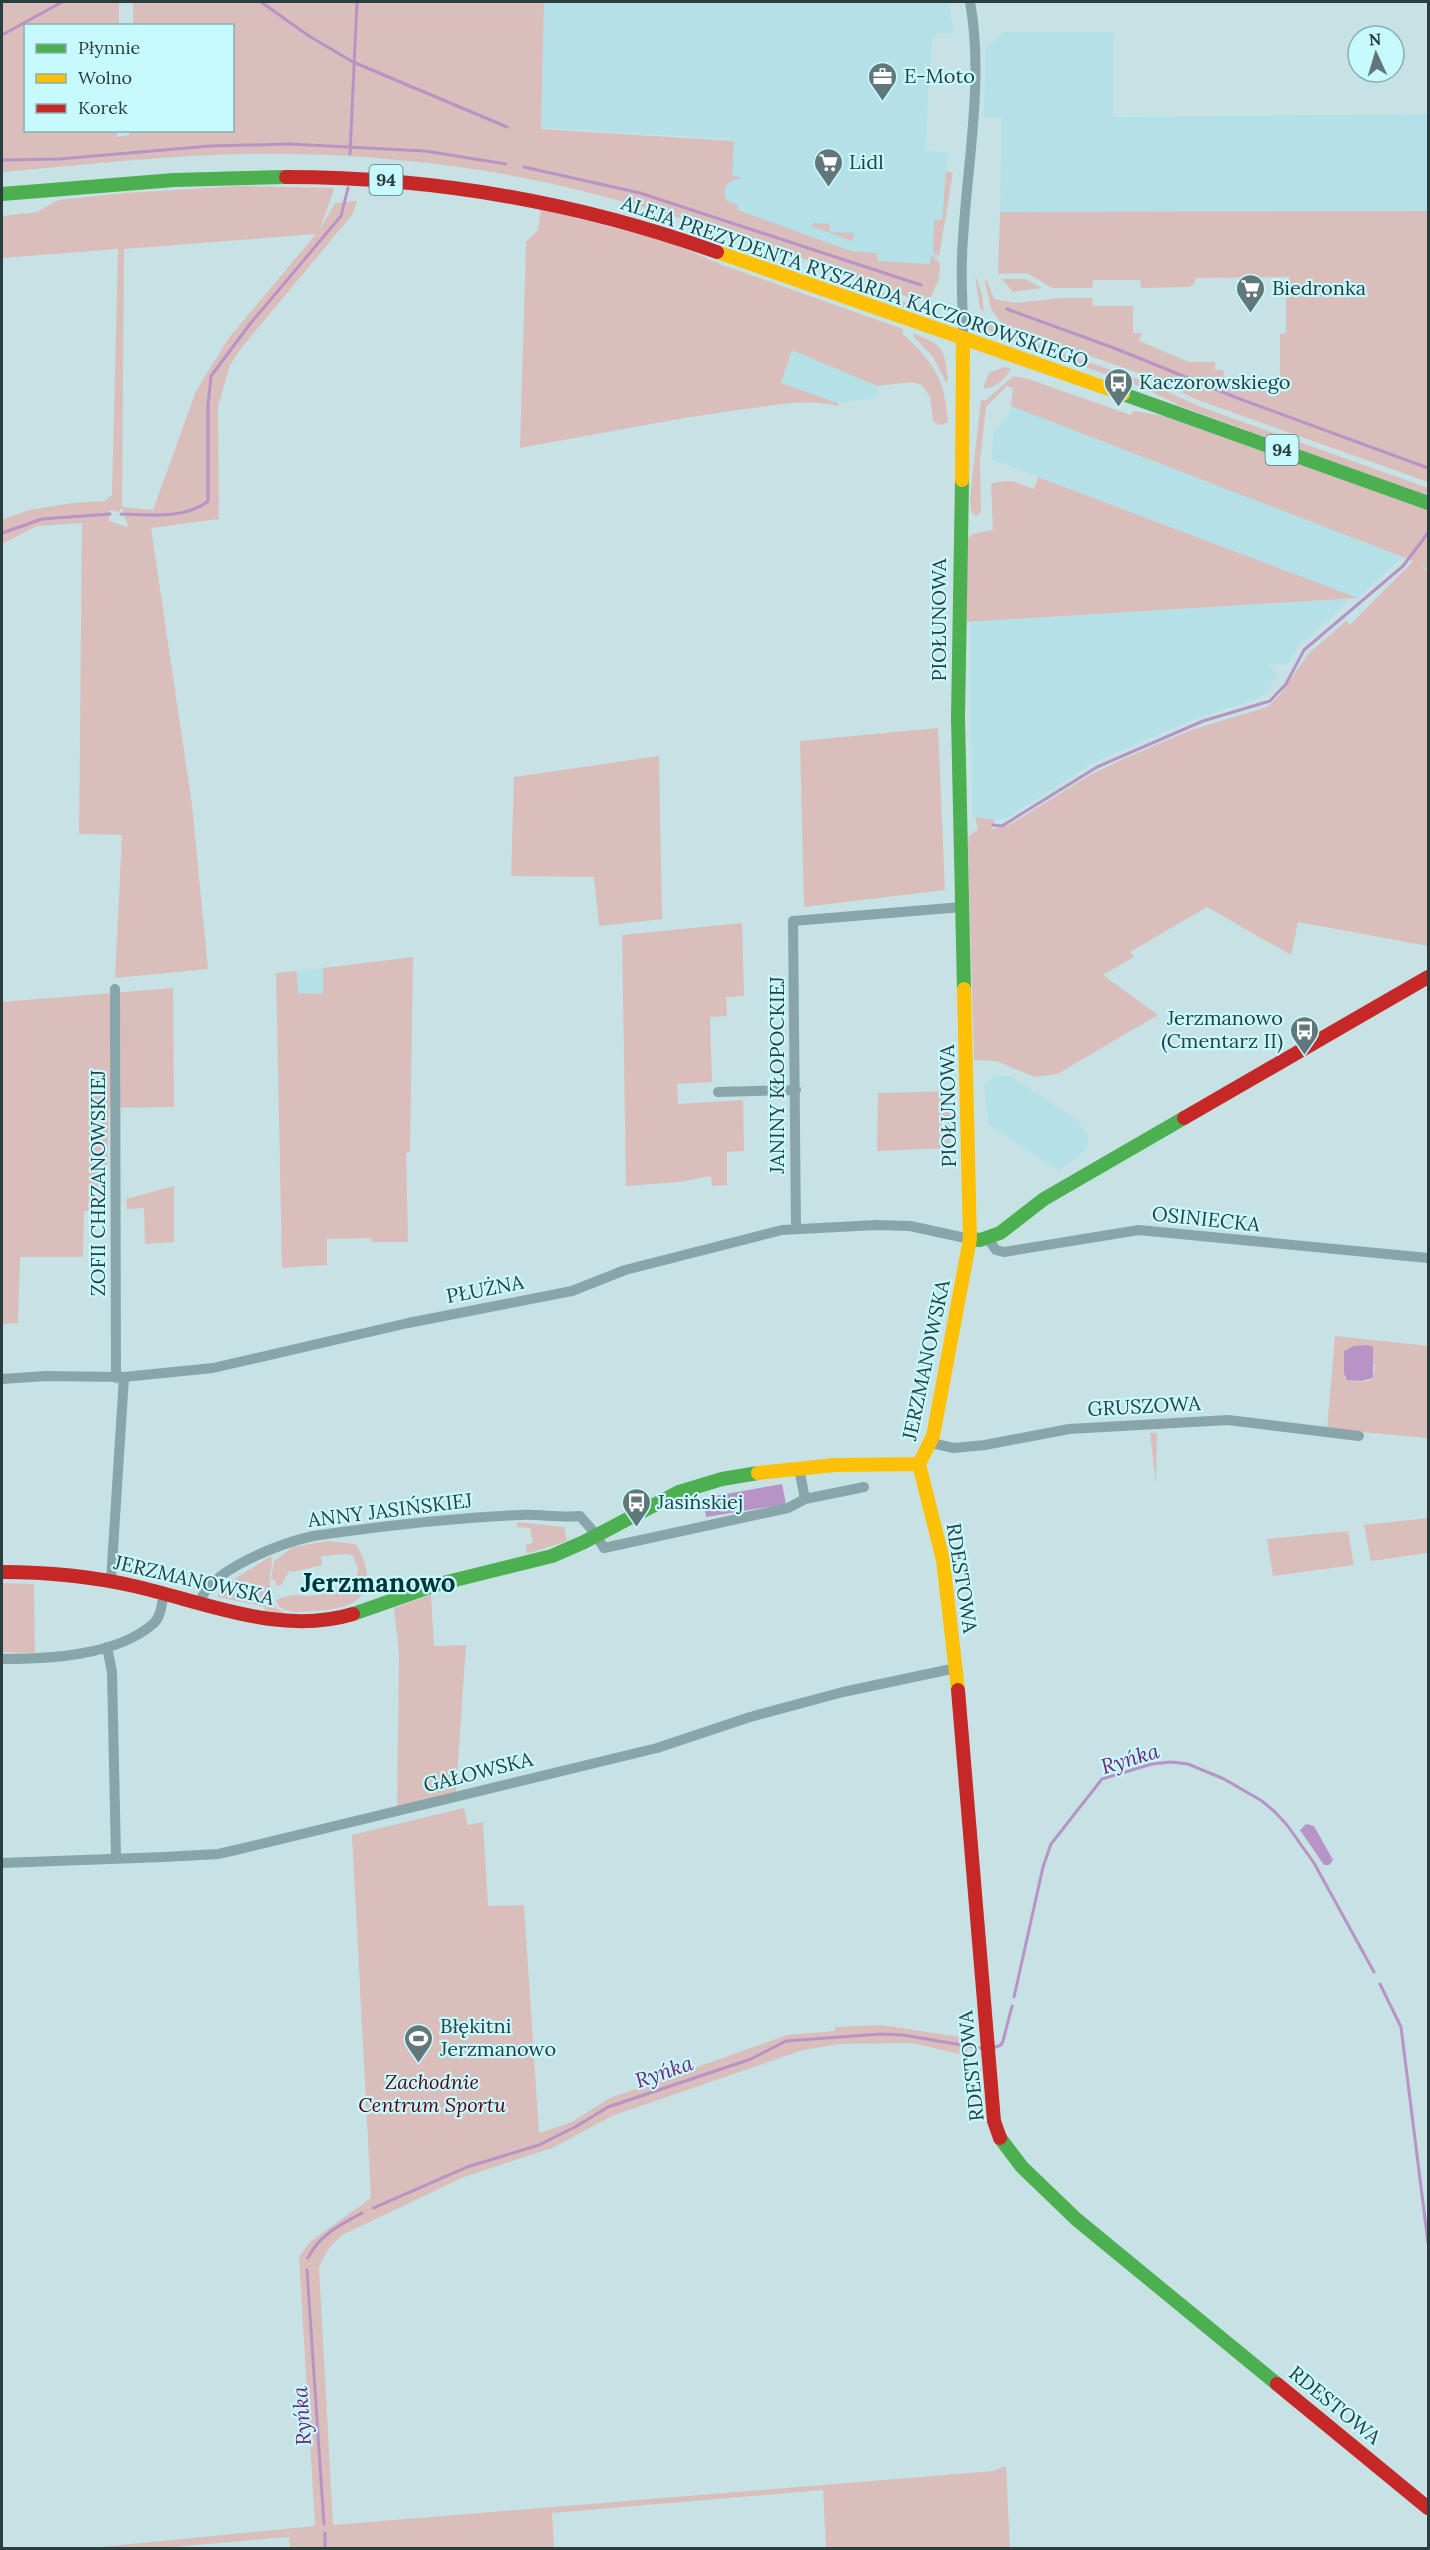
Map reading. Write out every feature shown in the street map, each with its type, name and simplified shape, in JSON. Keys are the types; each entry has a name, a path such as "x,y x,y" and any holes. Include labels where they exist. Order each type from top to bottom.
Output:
{"street":[{"name":"PIOŁUNOWA","path":"970,2 975,42 975,66 962,258 963,428 958,600 970,1239"},
{"name":"ALEJA PREZYDENTA RYSZARDA KACZOROWSKIEGO","path":"2,194 239,176 300,176 383,180 462,188 552,204 647,228 1170,410 1428,503"},
{"name":"JANINY KŁOPOCKIEJ","path":"796,1229 793,921 962,907"},
{"path":"970,1239 988,1239 998,1235 1044,1199 1428,977"},
{"name":"ZOFII CHRZANOWSKIEJ","path":"111,1581 120,1378 115,989"},
{"path":"718,1092 796,1090"},
{"name":"PŁUŻNA","path":"2,1379 46,1376 120,1378 213,1368 408,1323 572,1291 626,1270 774,1232 796,1229 909,1226 970,1239"},
{"name":"OSINIECKA","path":"988,1239 996,1251 1004,1252 1147,1230 1428,1258"},
{"name":"JERZMANOWSKA","path":"2,1572 57,1572 111,1581 283,1621 334,1619 439,1584 549,1558 597,1536 675,1493 698,1486 800,1468 919,1464 931,1443 970,1239"},
{"name":"GRUSZOWA","path":"931,1443 954,1448 985,1445 1069,1429 1228,1420 1359,1436"},
{"name":"RDESTOWA","path":"919,1464 943,1560 956,1668 986,2038 994,2121 999,2137 1022,2167 1076,2219 1428,2508"},
{"path":"800,1468 805,1499"},
{"path":"597,1536 604,1548 788,1508 805,1499 864,1486"},
{"name":"ANNY JASIŃSKIEJ","path":"200,1602 208,1588 244,1562 292,1540 313,1536 407,1523 524,1515 580,1516 597,1536"},
{"path":"2,1659 64,1656 107,1647 154,1623 160,1613 164,1594"},
{"path":"107,1647 112,1681 116,1857"},
{"name":"GAŁOWSKA","path":"2,1863 218,1854 657,1748 750,1717 843,1692 956,1668"}],"shaded area":[{"path":"544,2 948,2 954,31 953,34 937,33 932,39 925,150 948,153 943,221 935,269 881,264 722,208 732,139 541,128"},
{"path":"1003,32 1114,32 1113,117 1428,114 1428,211 1000,212 1002,118 984,118 986,48"},
{"path":"792,350 877,386 878,397 838,403 781,383"},
{"path":"1011,406 1402,557 1358,598 991,459 994,432 1009,415"},
{"path":"1346,599 1347,603 1301,643 1286,665 1269,664 1269,667 1279,674 1265,694 1189,721 1092,763 1007,818 999,820 972,817 970,622"},
{"path":"323,968 323,994 297,993 297,971"},
{"path":"995,1075 1010,1076 1077,1120 1088,1137 1086,1149 1059,1171 989,1125 984,1087"},
{"path":"1354,1346 1373,1347 1373,1378 1361,1381 1347,1380 1344,1373 1344,1351"},
{"path":"782,1484 786,1504 706,1517 703,1498"},
{"path":"1306,1824 1314,1826 1333,1860 1329,1865 1324,1865 1300,1830"}],"green space":[{"path":"2,2 119,2 119,24 24,24 24,132 117,132 117,137 129,135 130,132 234,132 234,24 133,24 133,2 544,2 541,129 734,141 732,176 740,177 740,179 729,182 724,193 727,201 738,205 738,210 851,251 877,253 878,261 930,264 931,255 940,263 939,279 930,299 916,300 754,242 631,204 516,176 440,164 363,157 252,154 145,159 2,172"},
{"path":"946,171 953,173 939,256 933,252 934,220 942,220"},
{"path":"240,186 333,188 320,229 335,203 357,201 352,215 243,346 230,365 218,407 219,519 151,528 192,805 208,969 115,978 122,835 79,834 82,523 37,526 2,544 2,520 29,510 72,503 105,501 112,495 118,249 2,258 2,216 37,212 58,200 125,193","holes":["316,234 228,339 196,391 153,510 122,507 124,249","122,508 128,527 109,521 110,510 118,512"]},
{"path":"541,209 669,242 720,264 903,329 902,333 930,363 941,382 948,422 940,425 933,421 930,397 922,385 913,382 877,386 792,350 781,383 838,403 838,406 813,403 776,405 683,418 520,448 526,242 538,230"},
{"path":"1428,211 1428,482 1198,400 1141,374 1003,325 991,309 985,282 987,280 994,299 1016,303 1060,298 1092,298 1093,306 1133,306 1133,333 1142,333 1139,341 1189,362 1215,362 1215,370 1223,370 1224,376 1230,380 1274,379 1280,376 1280,334 1286,333 1286,285 1289,284 1289,277 1196,278 1194,284 1189,287 1141,288 1140,280 1093,280 1092,288 1052,288 1027,273 998,274 1000,212"},
{"path":"814,223 830,224 830,232 853,233 853,241 811,226"},
{"path":"975,275 982,294 984,311 980,309"},
{"path":"1002,279 1025,279 1042,288 1013,292"},
{"path":"863,285 909,304 909,310 862,289"},
{"path":"983,322 1015,335 1020,344 994,334"},
{"path":"913,333 931,341 941,349 944,354 948,381 946,382 933,357"},
{"path":"1038,344 1148,383 1201,407 1428,488 1428,496 1180,406 1144,388 1032,348"},
{"path":"1004,367 1011,369 1003,380 992,387 983,388 989,373"},
{"path":"1013,376 1028,379 1131,415 1134,411 1163,416 1428,510 1428,570 1421,566 1428,572 1428,946 1298,922 1291,955 1207,907 1130,952 1134,957 1103,975 1158,1015 1057,1074 1035,1077 996,1061 974,1060 968,844 969,836 978,829 975,817 994,820 992,829 1011,824 1088,776 1121,760 1191,730 1267,707 1279,696 1308,654 1346,621 1350,625 1413,561 1011,406 1013,388 1007,386 986,407 980,460 981,512 976,516 971,512 970,497 981,400 986,400"},
{"path":"1038,477 1358,598 966,622 966,540 972,534 993,530 991,484 1003,481 1012,482 1034,489"},
{"path":"938,728 945,890 804,907 800,741"},
{"path":"659,756 662,919 599,926 594,877 511,876 514,777"},
{"path":"742,923 744,996 726,997 727,1016 710,1017 712,1082 677,1084 678,1104 743,1100 744,1151 727,1152 727,1185 712,1186 711,1176 679,1182 626,1186 622,935"},
{"path":"413,957 410,1152 406,1153 408,1242 372,1242 371,1238 327,1239 327,1265 282,1268 276,973 297,971 298,993 323,994 323,968"},
{"path":"173,988 174,1107 109,1108 106,1210 84,1211 83,1257 20,1257 18,1323 2,1324 2,1002"},
{"path":"950,1091 950,1148 877,1151 878,1093"},
{"path":"174,1186 174,1242 145,1244 144,1208 127,1209 126,1199"},
{"path":"1335,1336 1428,1346 1428,1438 1327,1429","holes":["1375,1364 1373,1379 1358,1382 1344,1377"]},
{"path":"1150,1433 1157,1433 1156,1484"},
{"path":"1428,1518 1428,1553 1371,1561 1364,1525"},
{"path":"517,1522 564,1527 567,1541 527,1554 526,1545 533,1542 530,1528 517,1527"},
{"path":"1348,1531 1354,1565 1273,1576 1267,1539"},
{"path":"327,1541 355,1544 359,1550 365,1565 367,1581 360,1597 335,1609 296,1612 279,1607 276,1600 283,1597 320,1594 356,1579 358,1568 353,1556 345,1554 321,1556 322,1565 293,1572 290,1570 281,1585 276,1586 275,1580 271,1580 274,1561 293,1547"},
{"path":"271,1556 270,1582 273,1597 277,1609 289,1615 265,1611 265,1607 218,1597 228,1583"},
{"path":"2,1583 34,1584 35,1653 2,1652"},
{"path":"431,1595 434,1646 466,1645 456,1792 397,1807 399,1654 394,1608"},
{"name":"Zachodnie Centrum Sportu","path":"464,1808 468,1825 483,1822 488,1906 524,1905 539,2133 572,2122 610,2098 787,2035 835,2031 835,2027 882,2025 966,2038 968,2056 912,2043 840,2044 803,2050 612,2116 552,2148 464,2177 342,2235 329,2248 319,2267 333,2525 993,2471 1006,2466 1010,2548 826,2548 823,2490 552,2513 554,2548 290,2548 289,2537 161,2548 90,2548 315,2526 299,2257 311,2241 371,2198 352,1835"}],"waterway":[{"path":"2,35 62,2"},
{"path":"261,2 309,36 353,62 507,127"},
{"path":"350,154 357,2"},
{"path":"2,160 59,159 210,146 290,144 425,151 506,164"},
{"path":"524,167 640,193 921,285"},
{"path":"121,514 166,515 189,511 208,501 208,406 211,376 250,324 341,216 348,188"},
{"path":"1007,309 1114,348 1240,399 1428,468"},
{"path":"2,533 42,519 110,514"},
{"path":"993,825 1002,826 1097,767 1203,721 1270,701 1286,684 1304,650 1403,566 1428,533"},
{"name":"Ryńka","path":"1014,1997 1043,1867 1051,1844 1102,1779 1152,1764 1171,1762 1188,1764 1224,1779 1262,1801 1275,1812 1314,1863 1374,1972"},
{"name":"Ryńka","path":"1380,1984 1401,2027 1428,2243"},
{"name":"Ryńka","path":"993,2048 1001,2045 1003,2041 1012,2006"},
{"name":"Ryńka","path":"373,2208 467,2167 539,2145 608,2107 751,2059 786,2041 880,2034 903,2035 980,2048"},
{"name":"Ryńka","path":"308,2258 324,2237 338,2226 362,2213"},
{"name":"Ryńka","path":"307,2270 324,2524"},
{"name":"Ryńka","path":"325,2533 325,2548"}],"traffic: fast":[{"path":"2,194 174,180 286,177"},
{"path":"1123,394 1428,503"},
{"path":"962,480 958,718 964,989"},
{"path":"970,1239 980,1240 1000,1233 1044,1199 1184,1118"},
{"path":"353,1614 439,1584 552,1556 584,1542 679,1492 722,1479 758,1473"},
{"path":"1000,2138 1022,2167 1076,2219 1277,2384"}],"traffic: slow":[{"path":"717,252 1123,394"},
{"path":"962,480 963,339"},
{"path":"919,1464 933,1436 970,1239 964,989"},
{"path":"919,1464 943,1560 958,1690"},
{"path":"758,1473 835,1465 919,1464"}],"traffic: jam":[{"path":"286,177 397,182 505,196 612,219 717,252"},
{"path":"1184,1118 1428,977"},
{"path":"2,1572 84,1577 134,1586 215,1608 270,1619 326,1620 353,1614"},
{"path":"958,1690 994,2121 1000,2138"},
{"path":"1277,2384 1428,2508"}],"place":[{"name":"E-Moto","path":"883,102"},
{"name":"Lidl","path":"828,188"},
{"name":"Biedronka","path":"1251,314"},
{"name":"Kaczorowskiego","path":"1118,408"},
{"name":"Jerzmanowo (Cmentarz II)","path":"1304,1056"},
{"name":"Jasińskiej","path":"636,1528"},
{"name":"Błękitni Jerzmanowo","path":"419,2064"}],"district":[{"name":"Jerzmanowo","path":"378,1583"}]}
